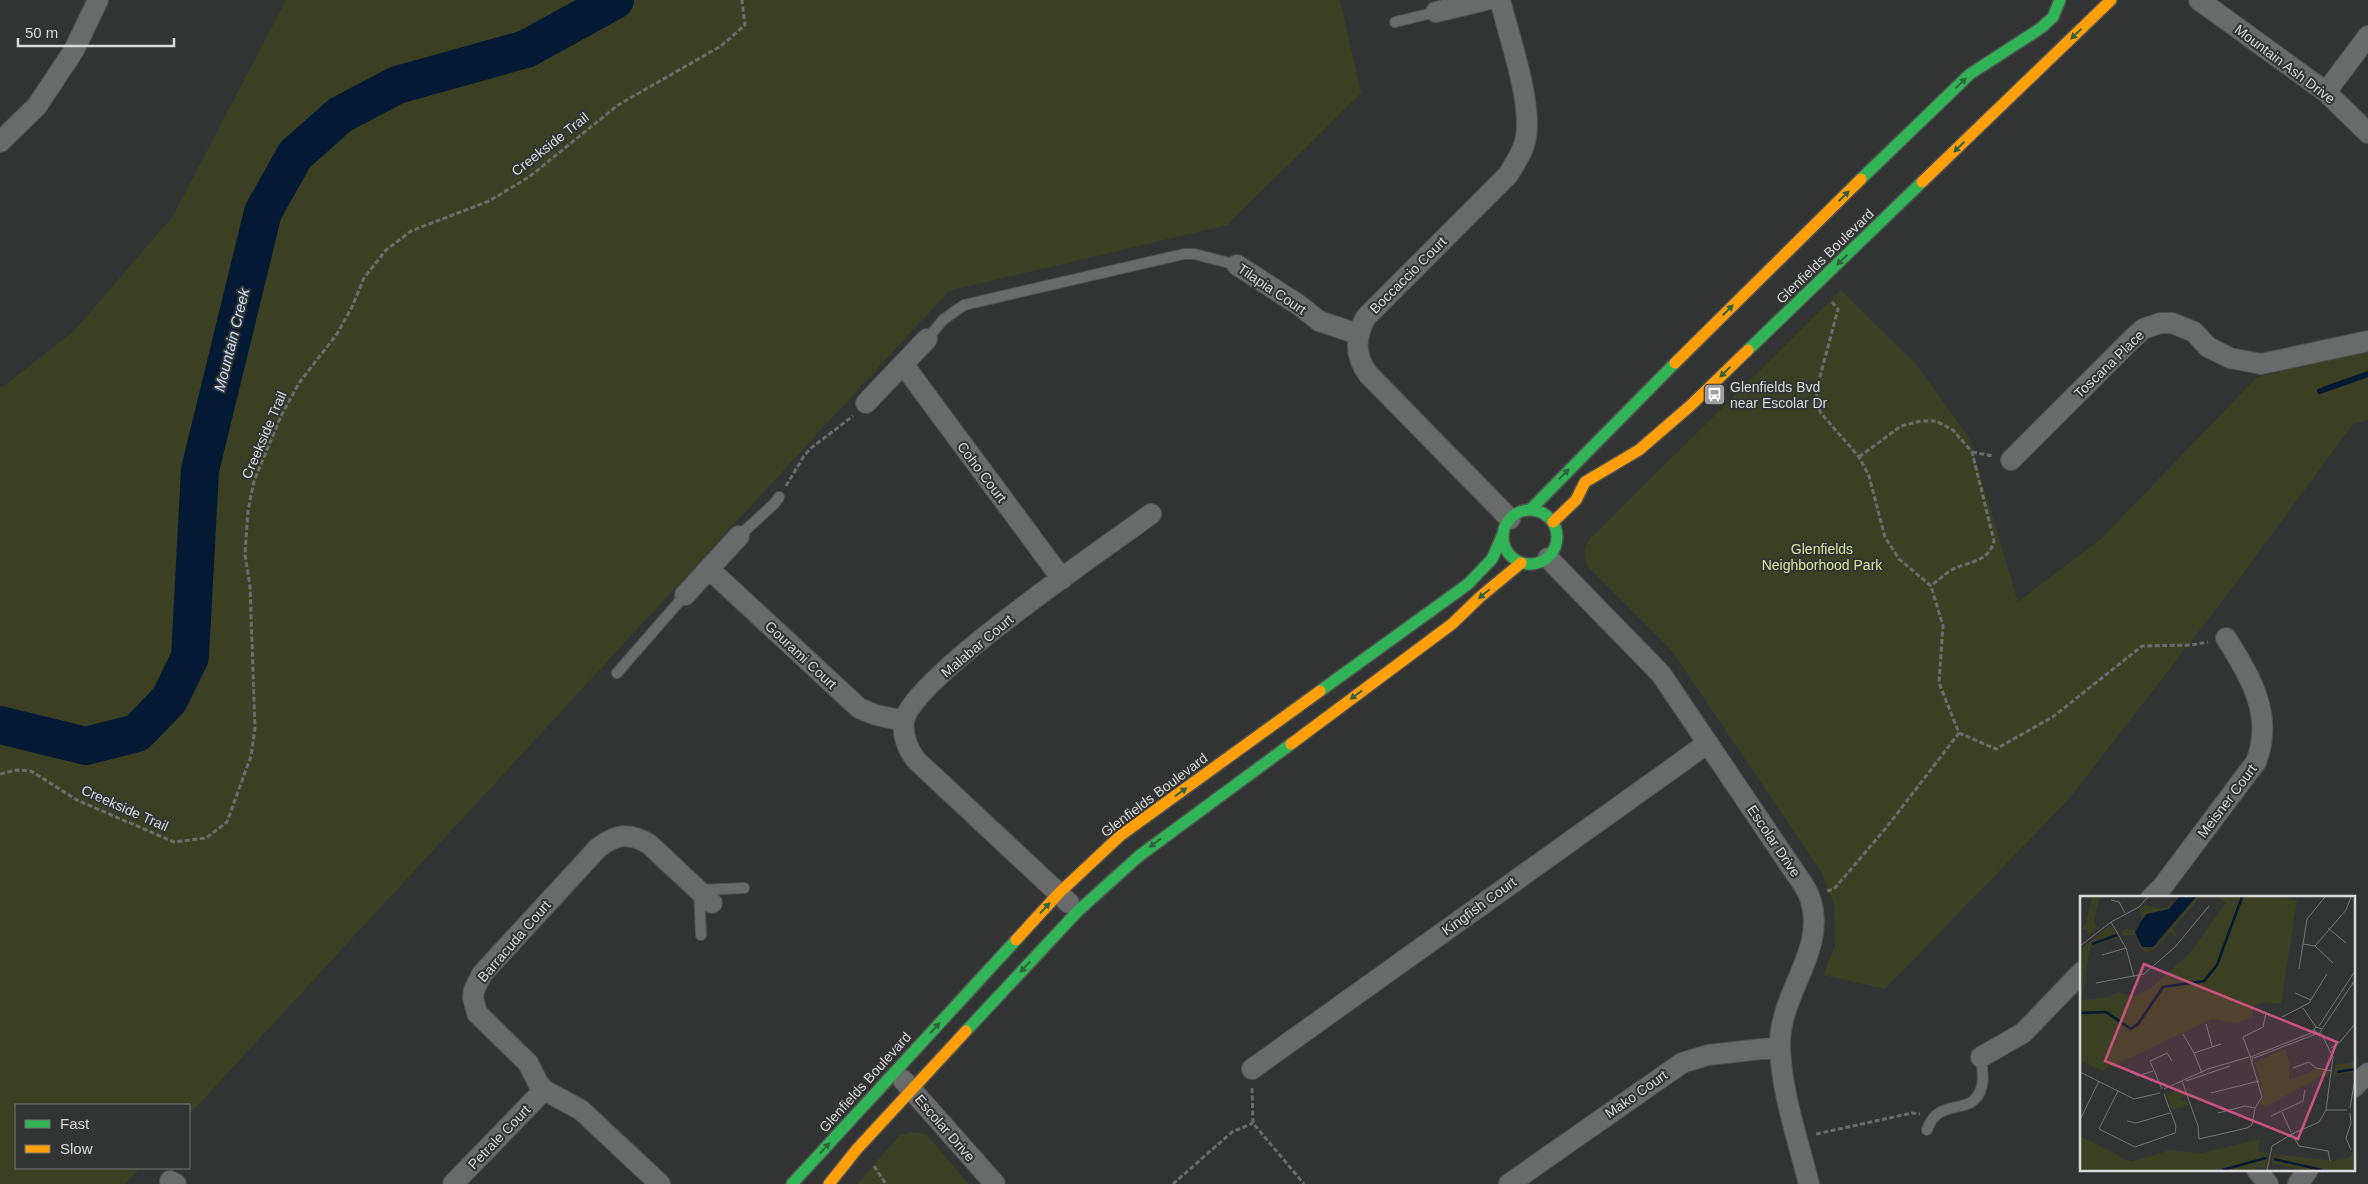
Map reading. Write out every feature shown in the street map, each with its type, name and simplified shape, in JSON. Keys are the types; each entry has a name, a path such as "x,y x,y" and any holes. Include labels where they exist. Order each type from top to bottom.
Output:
{"street":[{"path":"0,142 38,106 74,50 98,0"},
{"path":"1436,12 1486,0"},
{"name":"Boccaccio Court","path":"1358,334 1366,317 1508,175 1523,149 1526,135 1525,102 1500,0"},
{"path":"1530,510 1773,265 1970,74 2041,28 2053,17 2060,0"},
{"name":"Glenfields Boulevard","path":"1553,522 1576,500 1585,482 1639,450 1690,406 2111,0"},
{"name":"Mountain Ash Drive","path":"2199,0 2326,92 2368,133"},
{"path":"2326,92 2368,36"},
{"name":"Tilapia Court","path":"1237,265 1299,305 1319,321 1358,334"},
{"name":"Toscana Place","path":"2011,460 2133,338 2143,329 2160,323 2172,323 2194,332 2208,348 2230,358 2261,364 2368,341"},
{"path":"1358,334 1358,355 1361,365 1506,526"},
{"path":"866,403 927,339"},
{"name":"Coho Court","path":"903,364 1062,579"},
{"path":"1530,510 1540,511 1553,522 1558,534 1557,544 1548,558 1540,563 1521,563 1508,553 1504,544 1506,526 1517,513 1530,510"},
{"name":"Malabar Court","path":"904,721 914,704 956,660 1151,514"},
{"name":"Glenfields Boulevard","path":"792,1184 1059,894 1121,835 1468,584 1492,559 1506,526"},
{"path":"685,595 740,536"},
{"name":"Escolar Drive","path":"1548,558 1649,660 1708,743 1811,899 1814,922 1813,936 1809,952 1786,1006 1780,1047 1784,1077 1809,1184"},
{"path":"829,1184 857,1149 1078,911 1138,856 1452,624 1480,596 1521,563"},
{"name":"Gourami Court","path":"709,569 859,708 876,715 904,721"},
{"name":"Meisner Court","path":"2154,896 2256,762 2263,746 2264,727 2262,710 2250,678 2226,638"},
{"path":"904,721 905,742 916,760 1078,911"},
{"name":"Kingfish Court","path":"1252,1069 1708,743"},
{"name":"Barracuda Court","path":"660,1184 580,1110 544,1090 538,1083 528,1063 478,1013 473,998 474,990 482,974 598,848 618,836 638,837 649,844 705,896"},
{"path":"1981,1058 2023,1033 2080,974"},
{"name":"Mako Court","path":"1509,1184 1669,1070 1682,1063 1708,1055 1780,1047"},
{"name":"Escolar Drive","path":"895,1071 995,1184"},
{"path":"2356,1085 2368,1073"},
{"name":"Petrale Court","path":"453,1184 544,1090"}],"lane":[{"path":"1395,22 1436,12"},
{"name":"Tilapia Court","path":"927,339 954,311 964,305 1066,280 1184,254 1194,254 1237,265"},
{"path":"740,536 779,497"},
{"path":"617,673 685,595"},
{"path":"700,935 705,896 744,888"},
{"path":"1927,1130 1930,1121 1939,1111 1966,1105 1979,1094 1982,1084 1981,1058"}],"path":[{"name":"Creekside Trail","path":"0,774 17,770 31,771 77,800 174,842 206,838 226,822 250,756 255,728 250,586 245,555 248,510 254,481 280,416 299,383 337,334 352,307 364,278 386,250 411,231 489,201 529,178 618,105 721,46 745,25 742,0"},
{"path":"1816,285 1838,309 1816,392 1820,412 1859,457 1869,476 1885,537 1899,559 1932,586 1943,626 1939,683 1959,734 1996,749 2054,716 2142,646 2190,645 2226,638"},
{"path":"779,497 804,456 866,403"},
{"path":"1859,457 1902,426 1921,421 1936,421 1953,430 1972,452 1994,541 1992,550 1984,558 1945,574 1932,586"},
{"path":"1811,899 1834,888 1886,828 1959,734"},
{"path":"1252,1069 1253,1124 1304,1184"},
{"path":"1813,1134 1912,1113"},
{"path":"1173,1184 1232,1132 1253,1124"}],"green space":[{"path":"286,0 1340,0 1361,93 1227,225 949,291 190,1114 190,1104 15,1104 15,1169 139,1169 125,1184 0,1184 0,387 4,386 73,332 173,216"},
{"name":"Glenfields Neighborhood Park","path":"1841,290 1915,363 1969,438 2018,602 2101,539 2257,377 2368,352 2368,420 2353,424 2227,595 2068,800 1885,989 1823,975 1835,946 1834,904 1820,870 1672,651 1588,567 1585,556 1589,540"},
{"path":"913,1132 926,1134 969,1184 857,1184 900,1135"}],"waterway":[{"name":"Mountain Creek","path":"0,725 86,746 137,733 169,700 190,657 200,470 263,212 295,155 340,115 397,85 526,49 615,0"},
{"path":"2320,391 2368,374"}],"traffic: fast":[{"path":"1861,179 1970,74 2041,28 2053,17 2060,0"},
{"path":"1748,350 1922,182"},
{"path":"1530,510 1675,363"},
{"path":"1525,510 1535,510 1545,514 1553,522 1557,537 1553,552 1545,560 1535,564 1525,564 1515,560 1507,552 1503,542 1503,532 1507,522 1515,514 1525,510"},
{"path":"1320,691 1468,584 1492,559 1503,534"},
{"path":"966,1031 1078,911 1139,856 1291,744"},
{"path":"792,1184 1016,940"}],"traffic: slow":[{"path":"1922,182 2111,0"},
{"path":"1675,363 1861,179"},
{"path":"1553,522 1576,500 1585,482 1639,450 1690,406 1748,350"},
{"path":"1291,744 1452,624 1480,597 1521,563"},
{"path":"1016,940 1059,893 1121,835 1320,691"},
{"path":"829,1184 857,1149 966,1031"}],"place":[{"name":"Glenfields Bvd near Escolar Dr","path":"1714,395"}]}
